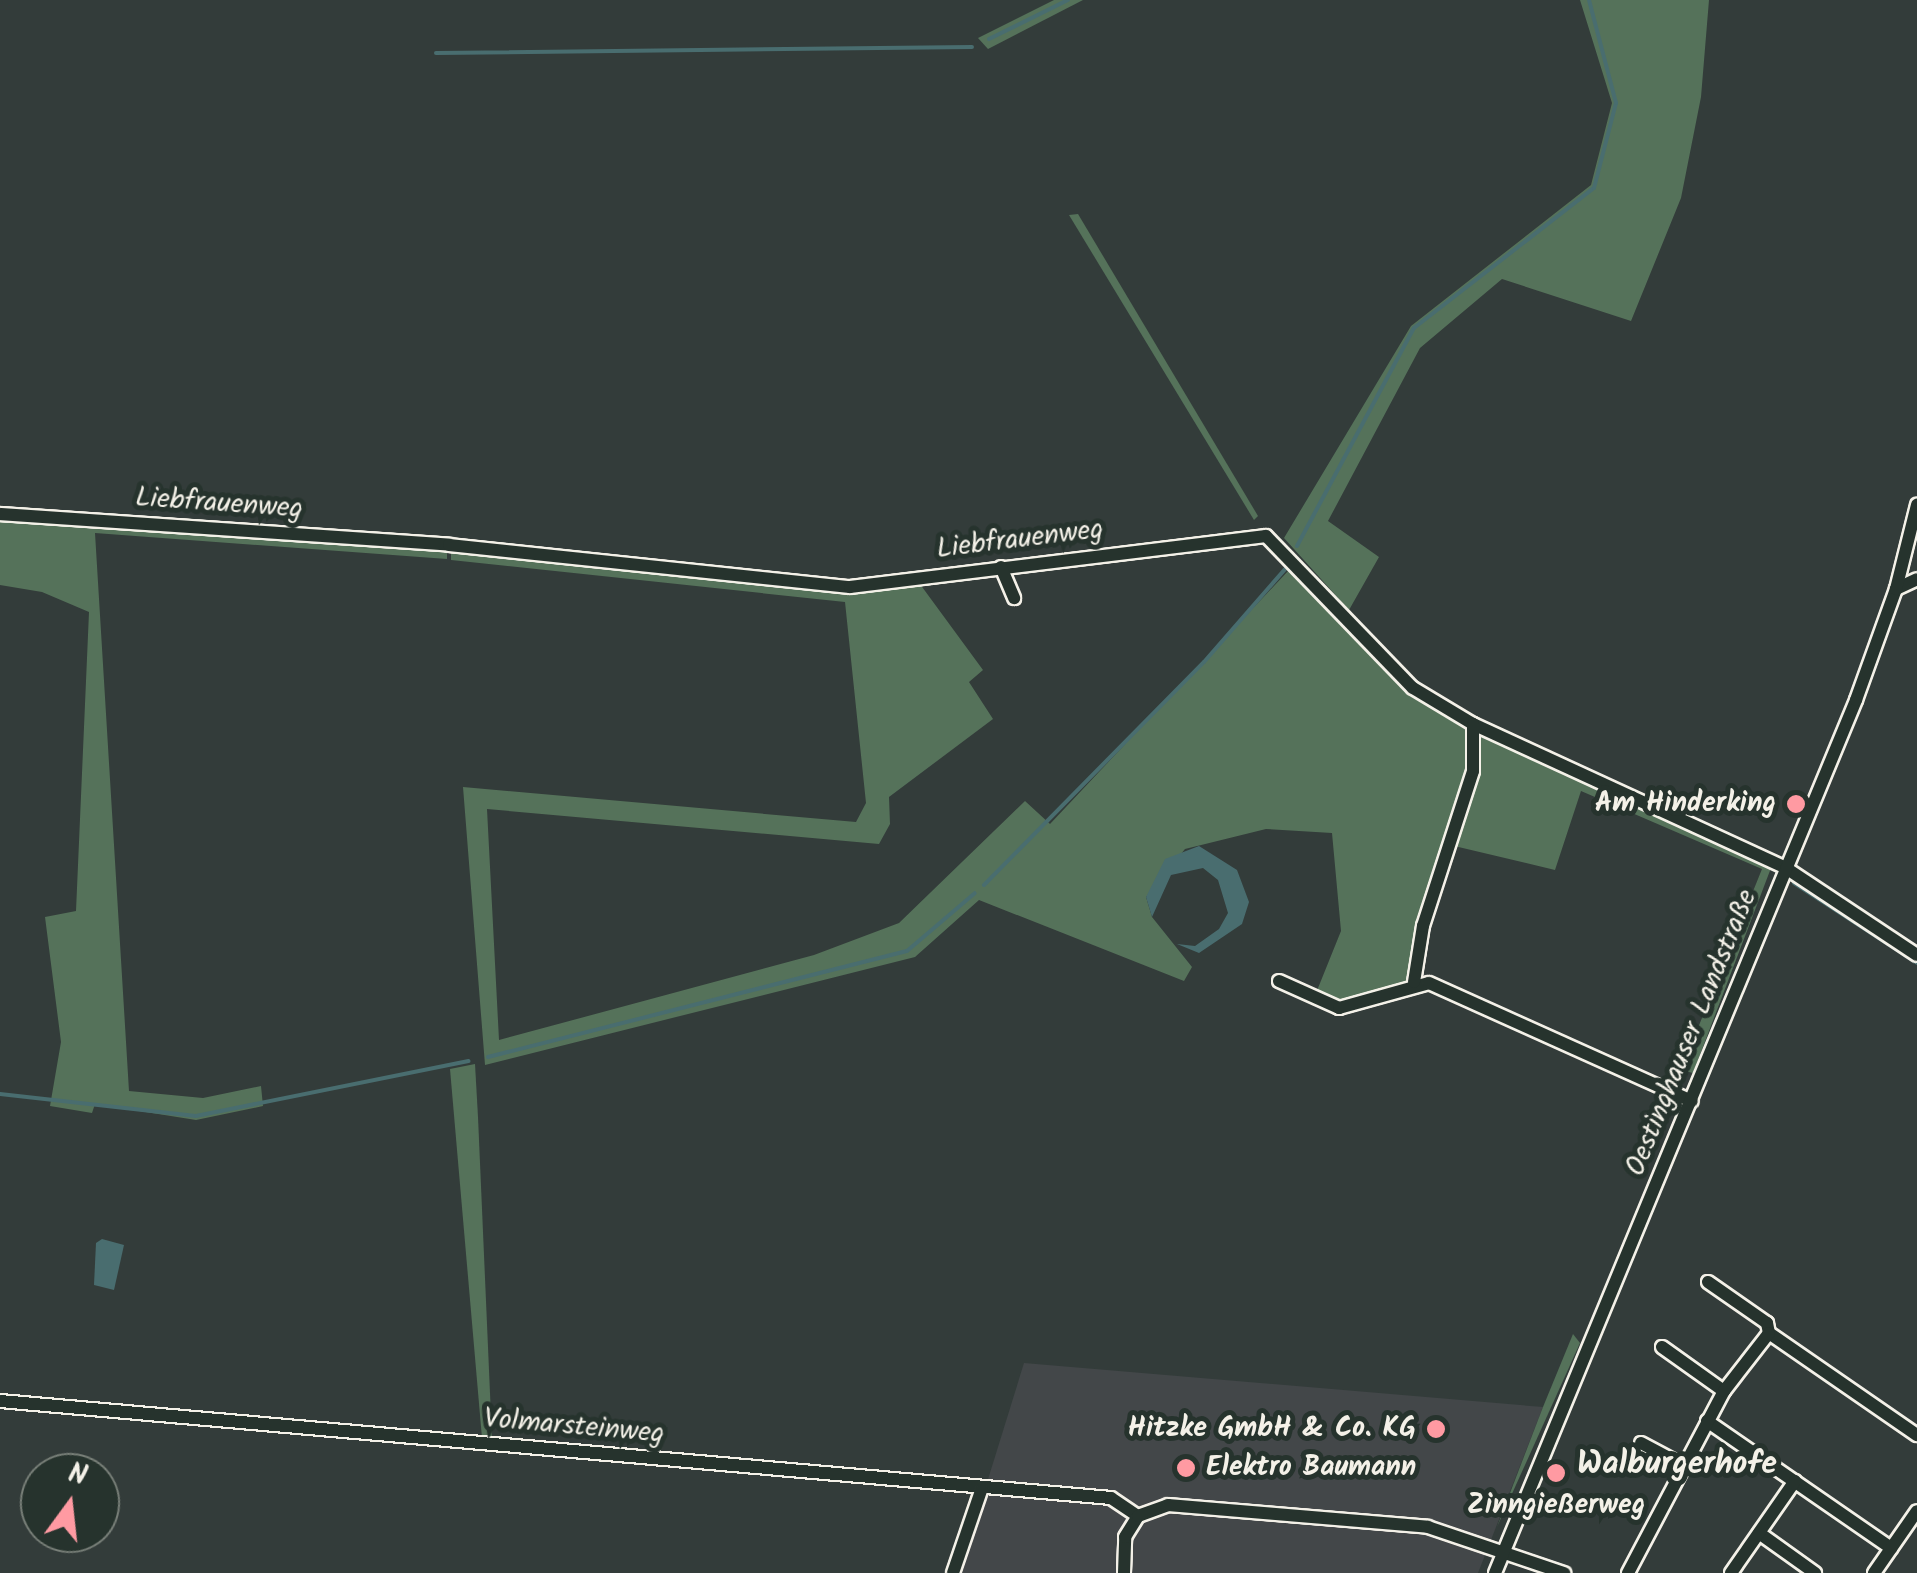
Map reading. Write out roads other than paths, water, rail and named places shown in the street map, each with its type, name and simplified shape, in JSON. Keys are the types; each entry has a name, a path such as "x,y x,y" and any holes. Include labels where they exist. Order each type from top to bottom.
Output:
{"street":[{"name":"Oestinghauser Landstraße","path":"1496,1573 1692,1101 1896,589 1917,505"},
{"name":"Liebfrauenweg","path":"0,514 449,545 850,586 1266,536 1413,688 1473,724 1786,868 1917,955"},
{"path":"1001,567 1014,598"},
{"path":"1896,589 1917,579"},
{"path":"1414,982 1423,926 1473,771 1473,724"},
{"path":"1279,981 1340,1008 1414,982 1429,983 1692,1101"},
{"path":"1628,1573 1724,1390 1768,1333 1768,1323 1708,1282"},
{"path":"1768,1333 1917,1435"},
{"path":"1662,1347 1724,1390"},
{"name":"Volmarsteinweg","path":"0,1402 1111,1498 1138,1516"},
{"path":"1707,1420 1891,1548"},
{"path":"1641,1444 1684,1466"},
{"path":"1731,1573 1795,1481"},
{"path":"953,1573 982,1488"},
{"path":"1124,1573 1125,1537 1138,1516 1168,1505 1428,1527 1564,1573"},
{"path":"1874,1573 1917,1511"},
{"path":"1759,1533 1815,1573"}],"water":[{"path":"1199,846 1237,870 1249,902 1242,924 1199,953 1177,944 1195,946 1219,929 1228,913 1218,880 1203,868 1171,875 1152,917 1146,897 1165,859"},
{"path":"102,1239 124,1245 114,1290 94,1285 96,1243"}],"waterway":[{"path":"989,39 1068,0"},
{"path":"1297,546 1414,328 1594,188 1616,103 1589,0"},
{"path":"436,53 972,47"},
{"path":"984,885 1204,662 1285,569"},
{"path":"1794,883 1917,963"},
{"path":"488,1057 907,951 975,893"},
{"path":"0,1094 196,1116 468,1061"}],"place":[{"name":"Am Hinderking","path":"1796,804"},
{"name":"Hitzke GmbH & Co. KG","path":"1436,1429"},
{"name":"Elektro Baumann","path":"1186,1468"},
{"name":"Zinngießerweg","path":"1556,1473"}],"district":[{"name":"Walburgerhofe","path":"1677,1465"}]}
